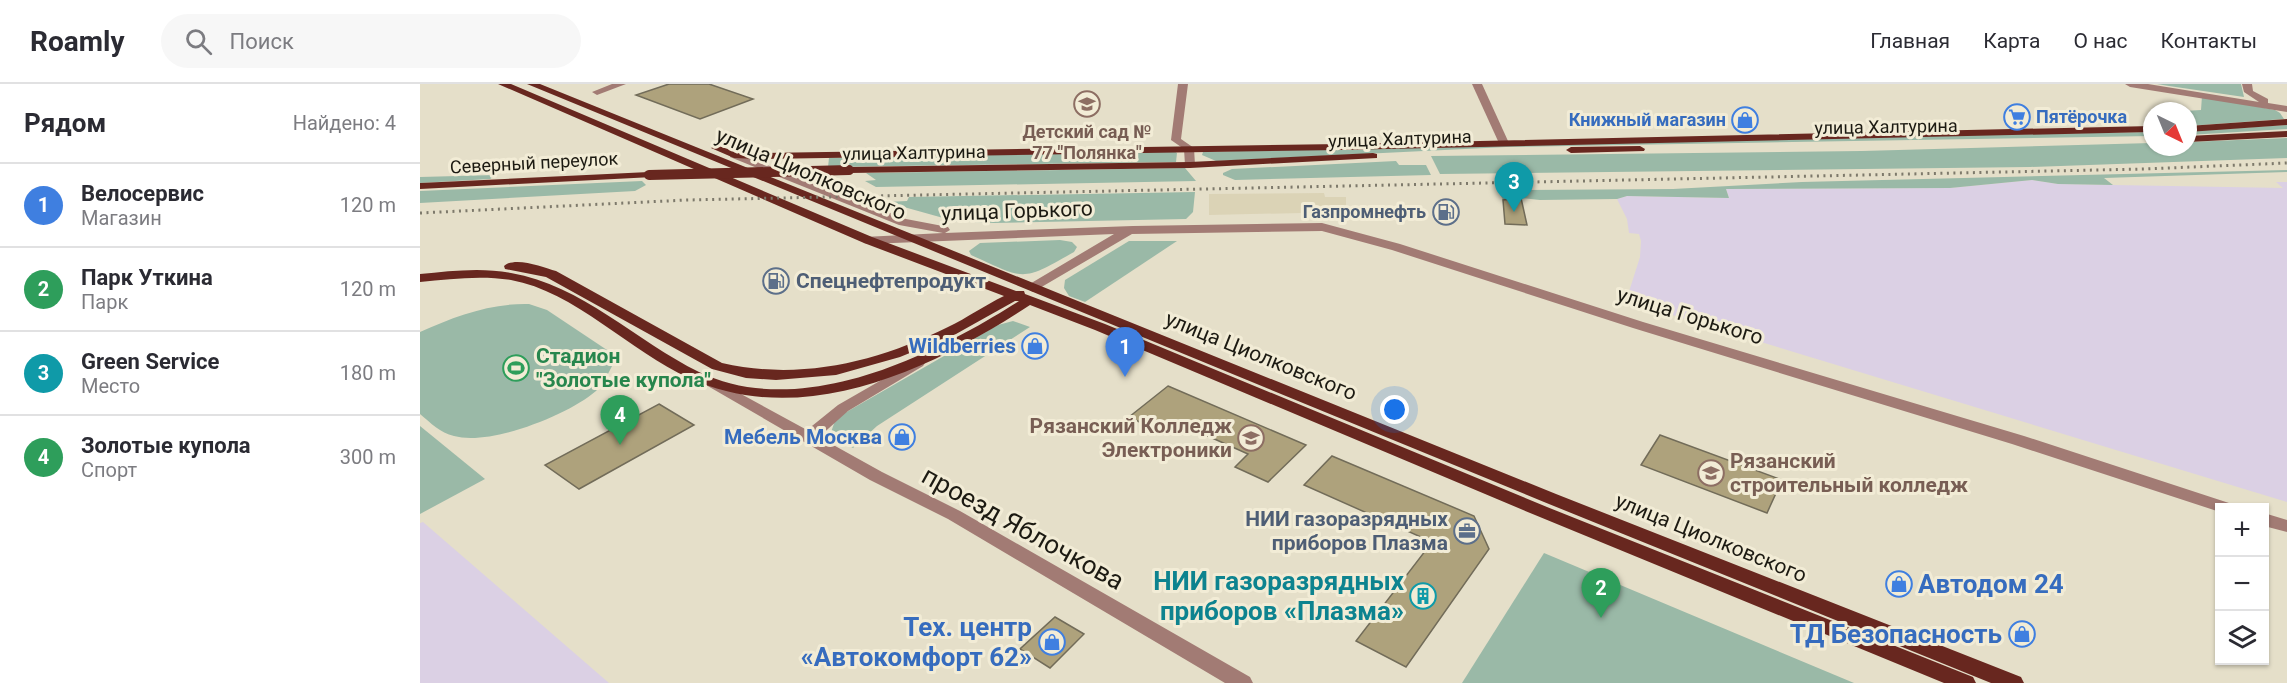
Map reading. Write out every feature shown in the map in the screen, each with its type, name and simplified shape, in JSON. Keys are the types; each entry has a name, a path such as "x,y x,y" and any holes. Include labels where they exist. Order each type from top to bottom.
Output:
{"main road":[{"name":"улица Циолковского","path":"503,84 641,141 868,240 1025,295 2014,683"},
{"path":"532,84 580,103 669,131 734,155"},
{"name":"улица Циолковского","path":"580,103 908,238 1025,295 1100,327 1541,511 1966,683"},
{"path":"2197,128 2287,122"},
{"name":"улица Халтурина","path":"734,155 2143,129"},
{"path":"2197,139 2287,134"},
{"name":"улица Халтурина","path":"649,176 849,170 1190,165 1427,153 2143,140"},
{"name":"Северный переулок","path":"420,186 649,176"},
{"path":"420,271 479,266 535,269 551,274 580,289 717,366 737,373 772,376 824,372 890,355 950,332 1025,295"},
{"name":"проезд Яблочкова","path":"420,278 474,273 524,278 566,297 714,385 755,393 789,393 826,388 893,371 929,357 993,323 1025,295"}],"street":[{"path":"597,92 621,84"},
{"path":"1183,84 1176,140 1189,148 1190,165"},
{"path":"1477,84 1503,141"},
{"path":"2130,84 2287,109"},
{"path":"2247,84 2249,92 2271,105"},
{"path":"734,155 903,222 974,235"},
{"name":"улица Горького","path":"868,240 1299,226 1322,227 1348,232 2215,503"},
{"name":"улица Горького","path":"1025,295 1132,230"},
{"name":"проезд Яблочкова","path":"809,437 843,408 929,357"},
{"name":"проезд Яблочкова","path":"714,385 876,476 954,515 1243,683"},
{"path":"2269,520 2287,526"}],"shaded area":[{"path":"2032,180 2058,184 2283,188 2276,182 2287,182 2287,502 1626,301 1640,257 1641,241 1639,234 1629,233 1627,219 1617,199 1627,196 1729,198 1726,189 1950,188"},
{"path":"1324,193 1325,197 1346,197 1346,212 1209,215 1209,194"},
{"path":"423,522 609,683 420,683 420,523"}],"green space":[{"path":"2157,84 2241,84 2244,97 2169,86"},
{"path":"2202,96 2275,110 2284,119 2197,125 2197,110 2201,110"},
{"path":"2287,125 2287,129 2197,134 2197,130"},
{"path":"2143,132 2143,136 1506,147 1216,161 1202,155 1203,152 1496,143"},
{"path":"2287,138 2287,158 2030,167 1440,174 1431,156 1862,151 2143,143 2143,156 2197,156 2197,142"},
{"path":"1174,151 1177,153 1176,162 828,167 829,158"},
{"path":"1396,161 1399,165 1426,165 1431,175 1235,180 1223,175 1232,169"},
{"path":"1185,168 1196,181 876,187 865,181 876,180 866,173"},
{"path":"2287,170 2287,172 2104,178 2113,185 2058,184 2032,180 1950,188 1726,189 1729,198 1627,196 1617,199 1540,200 1521,198 1503,200 1500,194 1516,193 1515,190 1673,189 1802,182"},
{"path":"496,175 490,179 420,183 420,177"},
{"path":"642,181 646,185 635,191 420,203 420,191"},
{"path":"1195,192 1193,212 1186,219 994,223 954,221 886,202 907,201 909,197"},
{"path":"1060,240 1072,242 1077,247 1074,252 1033,273 1014,273 971,255 969,251 980,243"},
{"path":"1129,241 1177,241 1085,302 1069,296 1064,288 1065,280"},
{"name":"Стадион \"Золотые купола\"","path":"529,304 547,310 607,350 613,364 604,382 596,391 567,410 549,418 488,437 470,438 449,435 420,414 420,332 487,308"},
{"path":"1013,321 1030,327 877,426 853,448 830,435 836,418 998,325"},
{"path":"420,426 485,479 420,514"},
{"path":"1544,553 1854,683 1462,683"}],"building":[{"path":"669,84 709,84 753,99 700,119 636,95"},
{"path":"1521,198 1527,225 1505,224 1503,200"},
{"name":"Рязанский Колледж Электроники","path":"1168,386 1306,445 1268,482 1235,467 1248,454 1172,420 1159,431 1129,417"},
{"path":"659,404 694,425 579,489 545,465"},
{"name":"Рязанский строительный колледж","path":"1660,435 1782,480 1767,513 1641,465"},
{"name":"НИИ газоразрядных приборов «Плазма»","path":"1332,456 1474,516 1489,549 1406,667 1356,641 1426,550 1421,537 1304,485"},
{"name":"Тех. центр «Автокомфорт 62»","path":"1055,617 1084,634 1050,668 1020,649"}],"railway":[{"path":"420,213 687,200 2144,169 2287,163"}],"place":[{"name":"Детский сад № 77 \"Полянка\"","path":"1087,104"},
{"name":"Пятёрочка","path":"2017,117"},
{"name":"Книжный магазин","path":"1745,120"},
{"name":"Газпромнефть","path":"1446,212"},
{"name":"Green Service","path":"1514,212"},
{"name":"Спецнефтепродукт","path":"776,281"},
{"name":"Wildberries","path":"1035,346"},
{"name":"Стадион \"Золотые купола\"","path":"516,368"},
{"name":"Велосервис","path":"1125,377"},
{"name":"Мебель Москва","path":"902,437"},
{"name":"Рязанский Колледж Электроники","path":"1251,438"},
{"name":"Золотые купола","path":"620,445"},
{"name":"Рязанский строительный колледж","path":"1711,473"},
{"name":"НИИ газоразрядных приборов Плазма","path":"1467,531"},
{"name":"Автодом 24","path":"1899,584"},
{"name":"НИИ газоразрядных приборов «Плазма»","path":"1423,596"},
{"name":"Парк Уткина","path":"1601,618"},
{"name":"ТД Безопасность","path":"2022,634"},
{"name":"Тех. центр «Автокомфорт 62»","path":"1052,642"}]}
